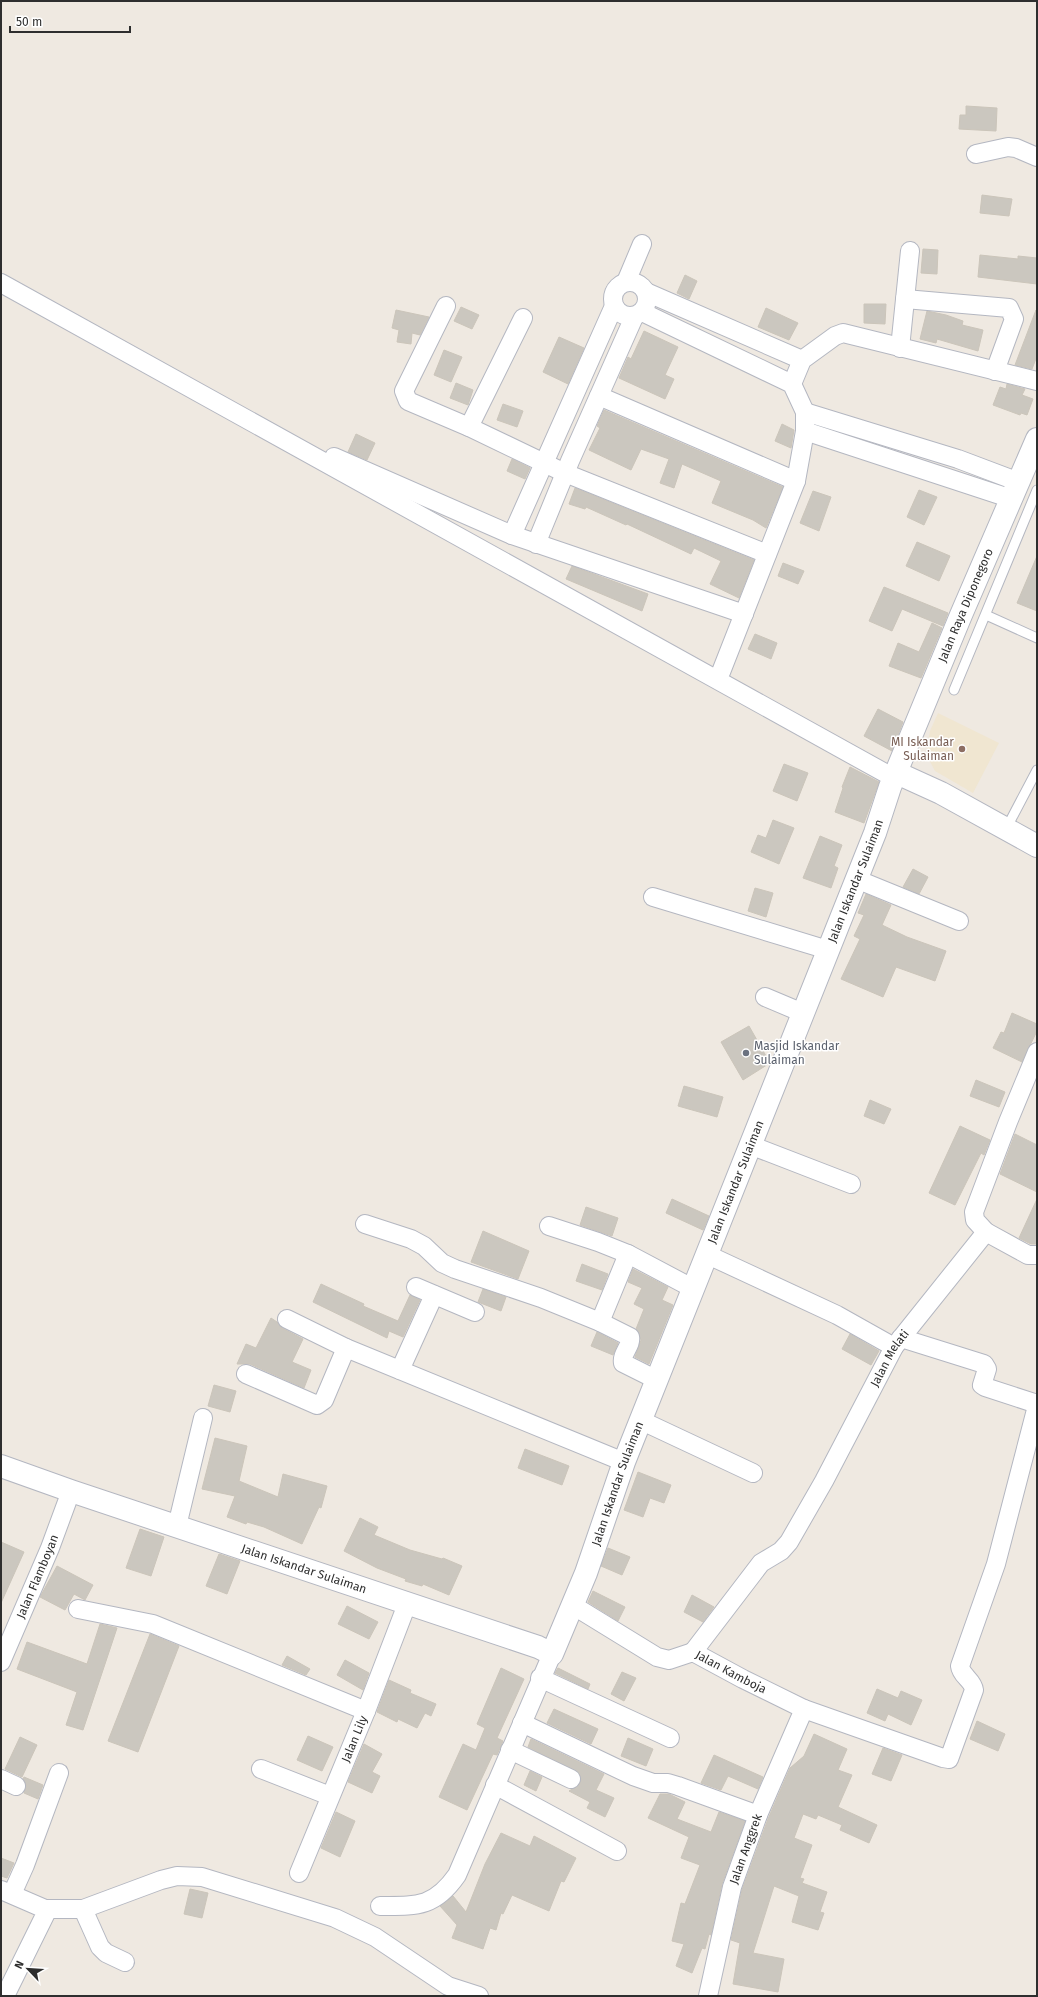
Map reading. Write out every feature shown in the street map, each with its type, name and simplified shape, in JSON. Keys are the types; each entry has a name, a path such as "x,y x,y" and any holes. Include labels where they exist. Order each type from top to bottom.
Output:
{"street":[{"path":"976,154 1008,147 1016,148 1037,157"},
{"path":"642,244 626,282 616,289 612,300 614,306 622,315 638,314 792,384 805,412 805,431 796,481 721,672"},
{"path":"900,348 910,251"},
{"path":"626,282 638,284 646,292 802,360"},
{"path":"1,283 896,776 942,793 1037,846"},
{"path":"536,544 599,396 638,314 647,304 646,292"},
{"path":"905,299 1009,308 1014,318 995,371"},
{"path":"446,306 406,386 405,396 408,401 469,427 565,474 767,554"},
{"path":"512,535 614,306"},
{"path":"469,427 523,318"},
{"path":"792,384 802,360 835,336 843,333 1037,381"},
{"path":"599,396 796,481"},
{"path":"805,412 958,459 1023,490"},
{"path":"832,440 837,422"},
{"path":"805,431 832,440 1023,490"},
{"name":"Jalan Raya Diponegoro","path":"896,776 961,615 1023,490 1037,439"},
{"path":"330,455 512,535 744,614"},
{"name":"Jalan Iskandar Sulaiman","path":"1,1466 71,1491 538,1647 552,1654 574,1606 640,1420 708,1254 896,776"},
{"path":"856,879 959,921"},
{"path":"653,898 828,950"},
{"path":"765,997 803,1012"},
{"path":"1037,1052 1008,1122 974,1212 975,1220 986,1232 1028,1255 1037,1255"},
{"path":"750,1146 851,1184"},
{"path":"365,1224 411,1239 424,1246 442,1263 455,1269 541,1298 600,1322 631,1338 622,1363 657,1380"},
{"path":"549,1226 598,1242 628,1254 694,1288"},
{"name":"Jalan Melati","path":"692,1652 761,1563 780,1551 789,1542 824,1481 898,1343 986,1232"},
{"path":"600,1322 628,1254"},
{"path":"708,1254 898,1343 984,1364 987,1369 982,1385 1037,1405"},
{"path":"416,1287 475,1312"},
{"path":"400,1370 434,1295"},
{"path":"287,1319 346,1348 624,1462"},
{"path":"246,1374 317,1405 324,1400 346,1348"},
{"name":"Jalan Kamboja","path":"574,1606 657,1657 669,1660 692,1652 804,1709 943,1758 951,1757 974,1690 973,1684 962,1673 960,1666 996,1564 1037,1405"},
{"path":"177,1526 203,1418"},
{"path":"640,1420 753,1473"},
{"name":"Jalan Flamboyan","path":"1,1662 50,1548 71,1491"},
{"name":"Jalan Lily","path":"298,1873 366,1711 404,1612 409,1604"},
{"path":"78,1609 153,1624 366,1711"},
{"path":"380,1906 415,1906 431,1899 450,1885 457,1875 540,1678 552,1654"},
{"path":"540,1678 670,1738"},
{"name":"Jalan Anggrek","path":"708,1996 732,1887 758,1815 804,1709"},
{"path":"522,1723 633,1776 653,1783 668,1783 678,1786 758,1815"},
{"path":"510,1750 571,1779"},
{"path":"261,1769 330,1796"},
{"path":"60,1773 25,1865 6,1892 45,1909 83,1909 162,1880 177,1876 202,1877 335,1918 375,1937 448,1986 479,1996"},
{"path":"496,1785 617,1851"},
{"path":"5,1996 44,1920 46,1913 45,1909"},
{"path":"83,1909 100,1947 106,1953 125,1962"}],"lane":[{"path":"954,690 986,615 1023,490"},
{"path":"986,615 1037,638"},
{"path":"1006,830 1037,770"}],"shaded area":[{"name":"MI Iskandar Sulaiman","path":"938,713 999,743 973,793 935,771 926,754 930,731"}],"building":[{"path":"966,106 997,108 996,131 959,129 960,115 966,115"},
{"path":"982,195 1012,199 1009,216 980,213"},
{"path":"923,249 938,250 937,274 921,273"},
{"path":"980,255 1018,259 1018,256 1037,258 1037,284 978,277"},
{"path":"685,275 697,281 689,299 677,293"},
{"path":"864,304 886,304 885,324 864,323"},
{"path":"461,307 479,315 472,329 454,321"},
{"path":"766,308 798,323 789,340 758,327"},
{"path":"396,310 429,317 420,335 412,333 411,344 397,342 399,330 392,328"},
{"path":"1036,310 1037,356 1032,369 1015,365"},
{"path":"927,311 946,315 963,321 962,325 983,330 978,351 937,339 936,343 920,339"},
{"path":"644,331 678,347 665,375 674,379 665,399 619,378 628,357 631,359"},
{"path":"559,337 584,348 568,384 543,372"},
{"path":"444,350 462,357 451,382 434,375"},
{"path":"456,383 473,390 468,405 450,398"},
{"path":"1007,384 1025,389 1022,395 1033,399 1027,415 1021,413 1020,415 993,405 1000,387 1006,389"},
{"path":"503,404 523,411 517,427 497,420"},
{"path":"604,410 783,487 766,528 753,520 712,503 721,481 682,464 674,488 660,483 669,459 641,449 631,470 589,450 600,428 597,426"},
{"path":"782,424 794,430 791,448 775,441"},
{"path":"356,434 375,443 367,460 348,452"},
{"path":"512,459 530,468 525,479 507,471"},
{"path":"575,488 754,560 739,598 710,584 721,561 694,548 691,554 627,524 626,525 586,507 585,509 569,504"},
{"path":"919,490 937,497 924,525 907,517"},
{"path":"813,491 831,497 819,531 800,523"},
{"path":"917,542 950,556 939,581 906,566"},
{"path":"1037,556 1037,611 1017,603"},
{"path":"783,563 804,571 798,584 778,576"},
{"path":"572,566 648,594 642,611 566,579"},
{"path":"884,587 948,613 943,626 902,609 892,631 869,621"},
{"path":"932,623 942,628 921,678 889,666 898,643 919,652"},
{"path":"755,634 777,643 771,659 748,649"},
{"path":"878,709 903,722 892,751 864,736"},
{"path":"784,764 808,773 797,801 773,791"},
{"path":"850,767 879,782 864,823 835,812 843,788 842,787"},
{"path":"773,820 794,828 779,864 751,852 758,835 766,838"},
{"path":"820,836 842,845 834,866 838,868 831,888 803,878"},
{"path":"913,869 928,877 919,894 903,887"},
{"path":"755,888 773,893 766,917 748,911"},
{"path":"866,894 891,905 882,925 907,937 946,951 935,981 896,967 883,997 841,979 860,939 854,936 864,915 858,913"},
{"path":"1012,1013 1037,1024 1037,1031 1022,1062 993,1048 1001,1032 1004,1033"},
{"name":"Masjid Iskandar Sulaiman","path":"749,1026 770,1063 743,1080 721,1042"},
{"path":"976,1080 1005,1092 999,1107 970,1096"},
{"path":"684,1086 723,1097 717,1117 678,1106"},
{"path":"870,1100 891,1109 884,1124 864,1116"},
{"path":"960,1126 990,1140 984,1155 981,1153 955,1205 929,1193"},
{"path":"1015,1134 1037,1145 1037,1192 1000,1174"},
{"path":"672,1199 709,1216 703,1230 666,1213"},
{"path":"1037,1199 1037,1244 1031,1244 1019,1238"},
{"path":"586,1207 618,1218 612,1236 580,1225"},
{"path":"483,1231 529,1251 518,1279 471,1262"},
{"path":"582,1264 608,1274 602,1290 576,1281"},
{"path":"633,1269 668,1287 662,1300 673,1305 649,1364 635,1357 641,1340 636,1329 644,1309 634,1304 642,1288 628,1282"},
{"path":"321,1284 364,1304 363,1306 398,1321 410,1295 420,1300 403,1337 389,1331 387,1338 313,1302"},
{"path":"483,1289 506,1297 501,1311 478,1302"},
{"path":"271,1318 282,1328 303,1339 292,1362 311,1370 304,1388 250,1364 237,1364 246,1344 256,1348"},
{"path":"597,1332 618,1343 613,1355 591,1346"},
{"path":"850,1334 879,1351 871,1365 842,1349"},
{"path":"214,1385 236,1391 230,1412 208,1406"},
{"path":"215,1438 247,1446 239,1481 278,1497 283,1474 327,1486 321,1508 319,1507 302,1544 264,1527 247,1522 246,1524 227,1517 235,1496 202,1489"},
{"path":"525,1449 569,1466 562,1485 518,1468"},
{"path":"638,1472 671,1485 664,1503 650,1498 643,1517 624,1510"},
{"path":"360,1518 378,1527 374,1535 410,1550 442,1559 443,1558 462,1566 449,1595 423,1584 422,1586 405,1581 406,1579 377,1568 344,1551"},
{"path":"140,1529 164,1537 151,1576 126,1568"},
{"path":"1,1542 24,1552 1,1603"},
{"path":"608,1548 630,1557 622,1575 601,1566"},
{"path":"219,1554 240,1561 227,1594 206,1586"},
{"path":"57,1566 93,1585 85,1600 74,1594 65,1610 40,1597"},
{"path":"593,1591 625,1607 618,1621 588,1602"},
{"path":"692,1595 714,1607 703,1622 684,1612"},
{"path":"347,1606 378,1622 369,1639 338,1624"},
{"path":"100,1624 117,1628 83,1730 66,1725 77,1692 17,1669 27,1642 87,1664"},
{"path":"150,1634 179,1646 138,1752 108,1741"},
{"path":"287,1656 310,1669 306,1675 282,1665"},
{"path":"345,1660 369,1673 363,1690 337,1675"},
{"path":"501,1668 524,1679 497,1738 503,1741 497,1755 493,1754 467,1810 439,1797 463,1744 476,1750 485,1728 477,1724"},
{"path":"558,1668 590,1684 588,1689 555,1673"},
{"path":"622,1672 636,1678 624,1701 611,1694"},
{"path":"389,1680 411,1690 410,1693 436,1704 431,1716 425,1713 417,1728 398,1719 397,1722 377,1712"},
{"path":"877,1689 898,1698 901,1691 922,1700 911,1725 888,1714 885,1721 867,1713"},
{"path":"554,1709 598,1729 591,1744 547,1723"},
{"path":"977,1721 1005,1734 998,1751 970,1739"},
{"path":"814,1734 847,1749 838,1770 852,1775 838,1807 877,1825 869,1843 840,1830 842,1825 818,1815 816,1819 803,1814 794,1838 812,1845 800,1878 804,1879 802,1883 827,1892 820,1912 824,1913 818,1930 792,1922 799,1896 774,1886 753,1953 784,1959 778,1992 733,1984 740,1943 731,1940 742,1890 768,1819 790,1768 804,1756"},
{"path":"308,1736 333,1747 322,1771 297,1760"},
{"path":"20,1737 37,1745 22,1777 5,1769"},
{"path":"628,1738 653,1749 646,1766 621,1756"},
{"path":"531,1739 604,1774 596,1790 614,1798 605,1817 587,1808 590,1802 569,1791 580,1784 581,1779 579,1773 528,1747"},
{"path":"364,1744 382,1754 372,1772 380,1776 372,1793 348,1782"},
{"path":"883,1748 902,1755 891,1781 872,1774"},
{"path":"714,1755 763,1777 758,1789 728,1776 721,1790 701,1783"},
{"path":"530,1771 542,1777 536,1791 524,1785"},
{"path":"24,1777 43,1785 38,1799 24,1793 26,1785 23,1779"},
{"path":"660,1794 669,1794 685,1802 677,1819 711,1832 719,1812 745,1821 722,1884 711,1935 709,1934 705,1949 702,1948 692,1973 676,1966 684,1944 672,1941 681,1903 685,1904 700,1865 681,1858 689,1837 648,1818"},
{"path":"336,1812 355,1821 340,1857 321,1848"},
{"path":"501,1833 530,1846 534,1836 576,1858 564,1882 561,1881 549,1911 512,1895 503,1914 501,1913 496,1930 490,1928 483,1949 452,1938 457,1925 440,1906 453,1896 466,1912 485,1864"},
{"path":"1,1858 14,1863 7,1878 1,1876"},
{"path":"190,1889 208,1893 202,1918 184,1914"}],"place":[{"name":"MI Iskandar Sulaiman","path":"962,749"},
{"name":"Masjid Iskandar Sulaiman","path":"746,1053"}]}
